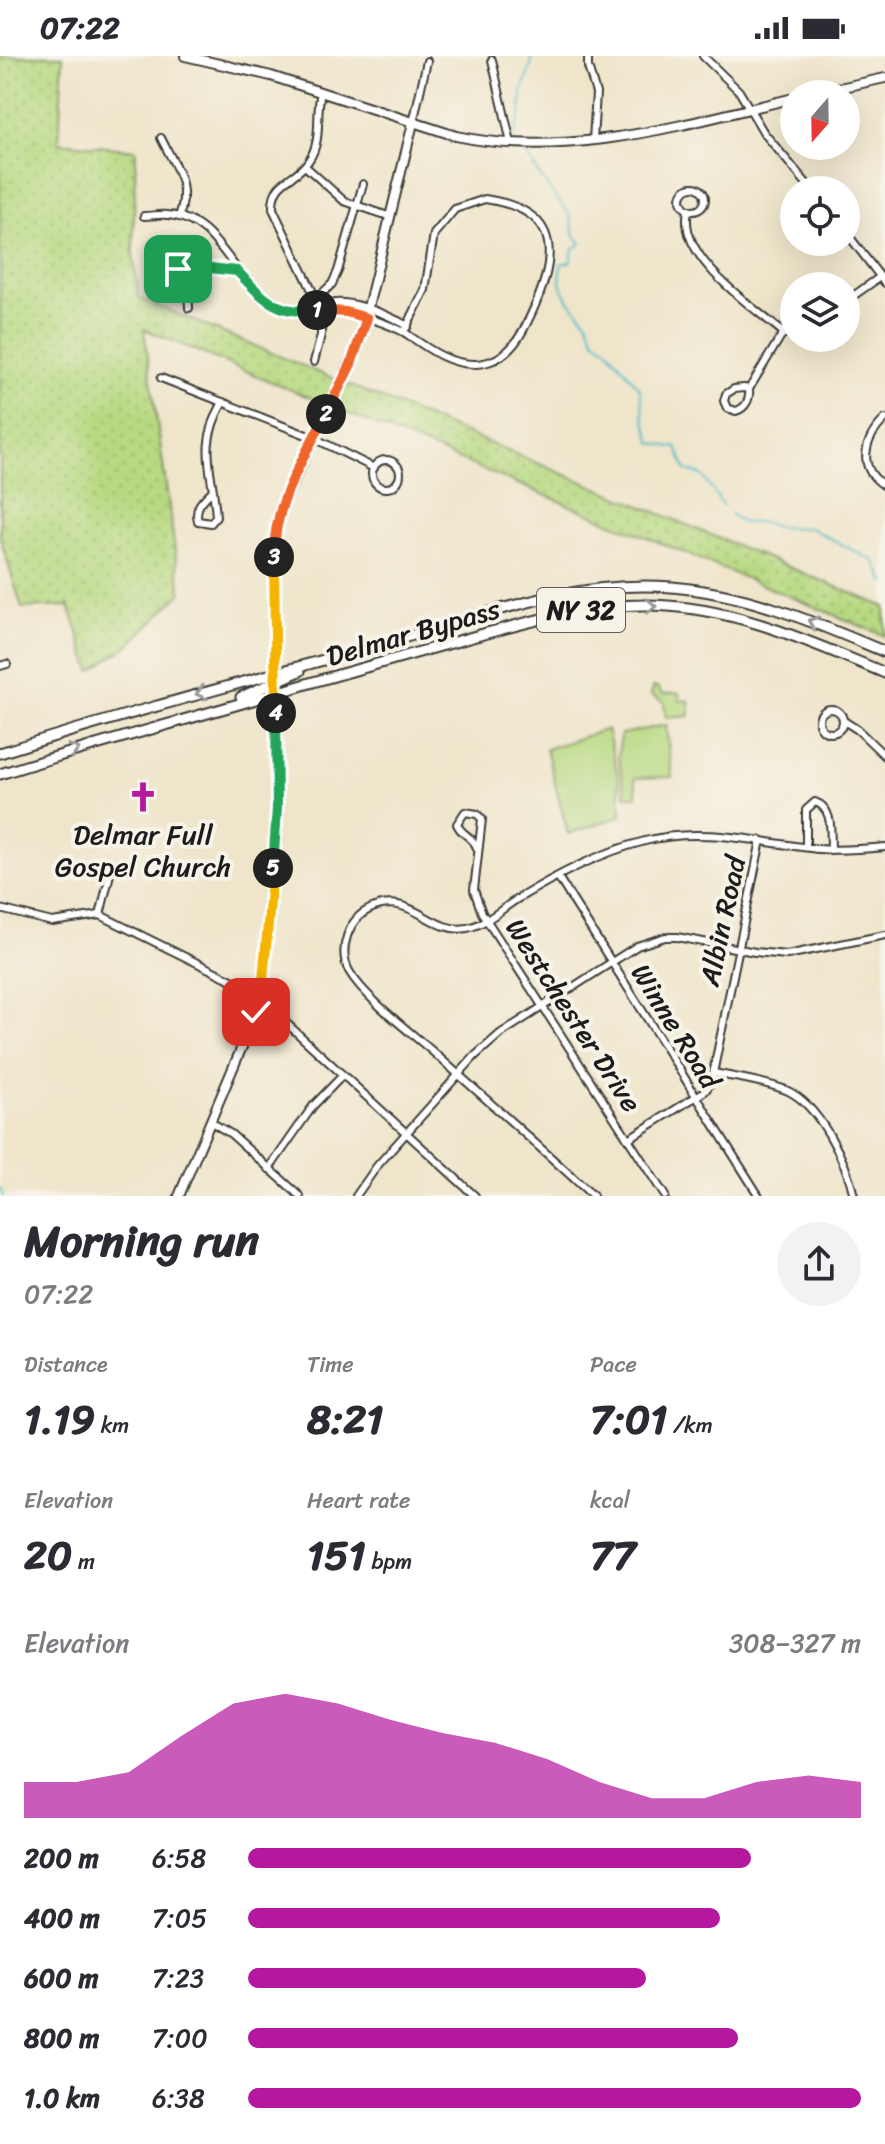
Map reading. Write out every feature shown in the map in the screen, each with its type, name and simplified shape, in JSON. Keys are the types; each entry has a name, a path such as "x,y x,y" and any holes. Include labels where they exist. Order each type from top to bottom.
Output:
{"main road":[{"path":"185,56 243,68 413,123 486,143 593,140 648,132 780,101"},
{"path":"860,83 885,78"},
{"path":"179,1196 260,1000 277,808 274,541 277,520 282,501 351,364 368,314 413,123"},
{"name":"Delmar Bypass","path":"0,774 178,720 297,672 382,644 526,603 601,588 653,586 720,593 763,604 885,652"},
{"name":"Delmar Bypass","path":"0,753 276,682 541,619 619,606 692,609 742,618 791,634 885,673"}],"street":[{"path":"588,56 597,101 593,140"},
{"path":"703,56 739,91 764,133 800,176"},
{"path":"492,60 511,143"},
{"path":"413,123 427,61"},
{"path":"314,362 321,335 321,309 273,209 275,190 305,166 317,144 321,92"},
{"path":"161,138 184,186 179,217"},
{"path":"305,166 344,201 391,217"},
{"path":"316,299 332,284 338,271 363,184"},
{"path":"144,216 171,215 195,223 206,231 258,293 275,306 294,312 321,309 368,314 406,329 453,362 478,364 497,358 512,347 524,332 548,274 551,253 534,217 514,203 485,199 455,209 434,234 425,290 406,329"},
{"path":"688,211 686,220 691,240 700,259 780,329"},
{"path":"860,250 883,280 860,293"},
{"path":"187,268 189,308"},
{"path":"188,294 174,293 171,279 175,270 237,271"},
{"path":"749,389 729,391 724,397 725,406 731,410 740,409 749,399 749,389 780,339"},
{"path":"161,378 314,438 374,468"},
{"path":"213,490 196,512 198,521 205,524 216,517 213,490 208,463 208,434 223,402"},
{"path":"885,419 872,433 866,450 870,472 885,486"},
{"path":"389,460 397,465 400,478 395,485 382,487 375,481 374,468 380,462 389,460"},
{"path":"844,721 885,756"},
{"path":"806,847 806,810 815,802 827,811 831,850"},
{"name":"Westchester Drive","path":"477,848 457,824 465,812 477,814 482,819 474,890 486,920 665,1196"},
{"path":"593,1196 354,978 345,962 346,942 349,931 361,915 370,909 392,904 409,907 441,925 457,929 486,920 517,899 613,850 656,839 711,835 831,850 885,847"},
{"name":"Albin Road","path":"628,1139 709,1088 761,840"},
{"path":"100,915 111,870"},
{"name":"Winne Road","path":"558,877 759,1196"},
{"path":"0,909 52,922 100,915 248,988 470,1194"},
{"path":"356,1196 377,1166 500,1034 637,946 665,937 693,939 772,955 800,954 885,935"},
{"path":"714,1073 764,1083 799,1097 833,1142 844,1162 854,1196"},
{"path":"269,1169 313,1106 342,1076"},
{"path":"211,1122 231,1134 300,1196"}],"green space":[{"path":"0,56 63,56 59,142 136,150 133,254 139,298 885,607 885,636 144,329 181,593 129,645 91,671 69,606 22,608 0,537"},
{"path":"653,687 663,694 679,693 680,701 689,700 690,716 666,718 664,702 651,695"},
{"path":"666,725 672,777 635,778 637,796 626,796 618,756 621,734"},
{"path":"607,729 619,779 621,816 568,834 546,749"}],"waterway":[{"path":"516,137 522,92 532,62 529,56"},
{"path":"525,151 541,178 570,215 574,234 581,244 573,249 570,262 561,264 560,283 569,301 587,321 595,340 607,348 640,389 644,419 652,443 677,448 686,470 702,475 723,506"},
{"path":"729,513 743,523 762,522 776,527 810,528 874,561 885,582"},
{"path":"0,1188 3,1196"}],"place":[{"name":"Delmar Full Gospel Church","path":"143,797"}],"route":[{"path":"178,269 201,267 237,271 267,301 286,310 305,312 321,309 367,318 351,364 282,501 277,520 274,541 277,808 263,980 256,1012"}]}
